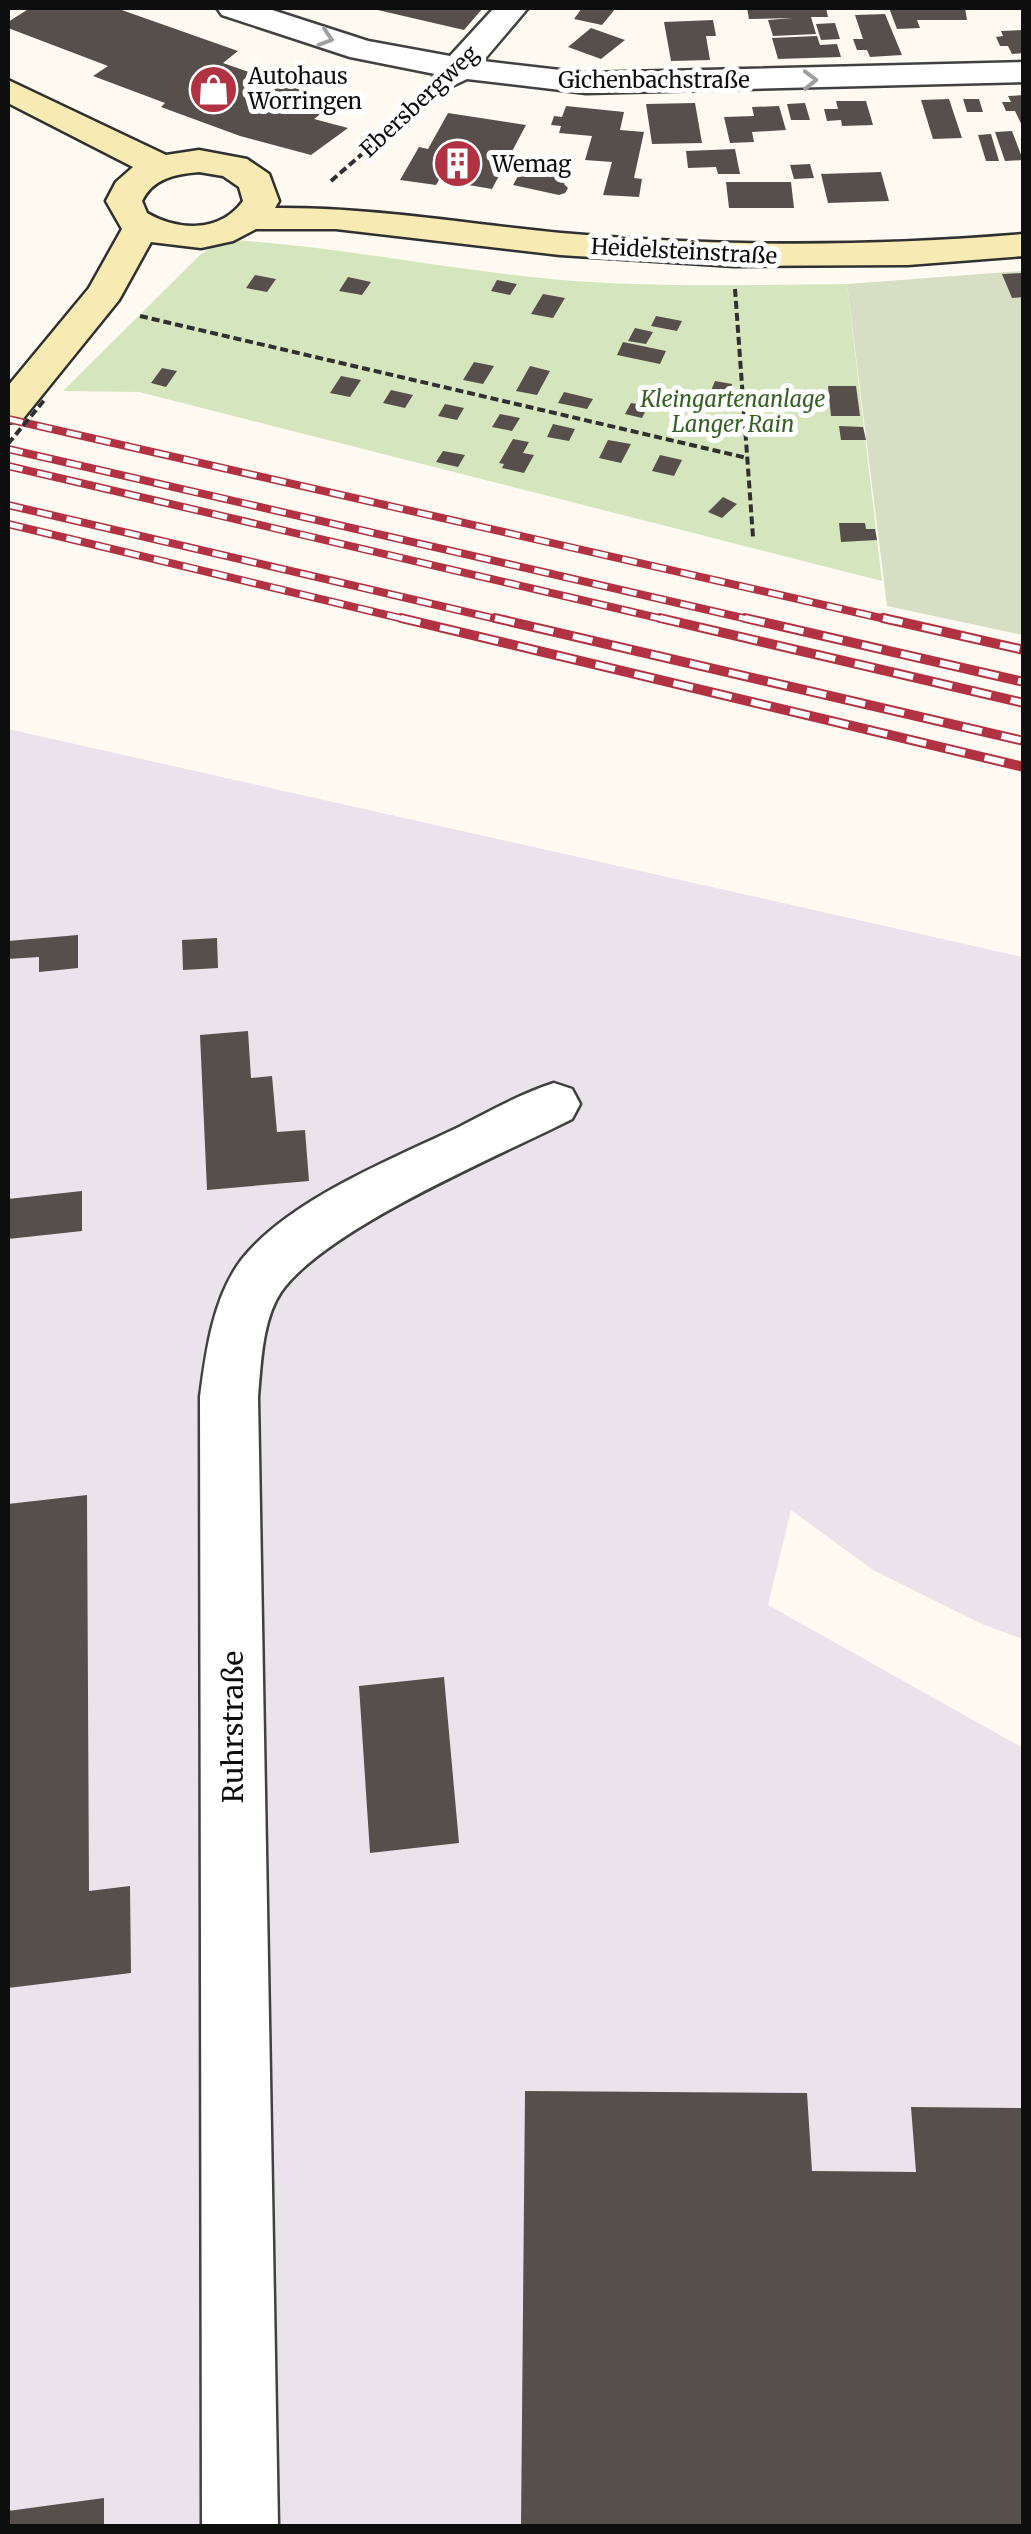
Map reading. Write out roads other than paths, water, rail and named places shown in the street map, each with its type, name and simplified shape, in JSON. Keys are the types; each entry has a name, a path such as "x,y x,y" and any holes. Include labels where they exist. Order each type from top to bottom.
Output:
{"main road":[{"path":"8,90 149,174"},
{"path":"8,120 149,174"},
{"path":"199,161 234,167 256,182 255,205 217,233 159,232 131,220 124,200 149,174 199,161"},
{"name":"Heidelsteinstraße","path":"255,205 561,244 732,256 885,255 1024,245"},
{"path":"28,398 115,302 159,232"}],"street":[{"name":"Gichenbachstraße","path":"234,8 362,50 455,72 586,83 1024,72"},
{"name":"Ebersbergweg","path":"455,72 512,8"},
{"name":"Ruhrstraße","path":"240,2526 229,1398 234,1344 261,1276 311,1230 554,1104"}],"railway":[{"path":"8,419 894,621"},
{"path":"8,449 756,621"},
{"path":"8,466 671,621"},
{"path":"8,505 505,621"},
{"path":"8,524 412,621"},
{"path":"401,618 1024,767"},
{"path":"495,618 1024,741"},
{"path":"660,618 1024,703"},
{"path":"745,618 1024,682"},
{"path":"883,618 1024,650"}],"place":[{"name":"Autohaus Worringen","path":"213,89"},
{"name":"Wemag","path":"457,164"}],"park label":[{"name":"Kleingartenanlage Langer Rain","path":"733,412"}]}
